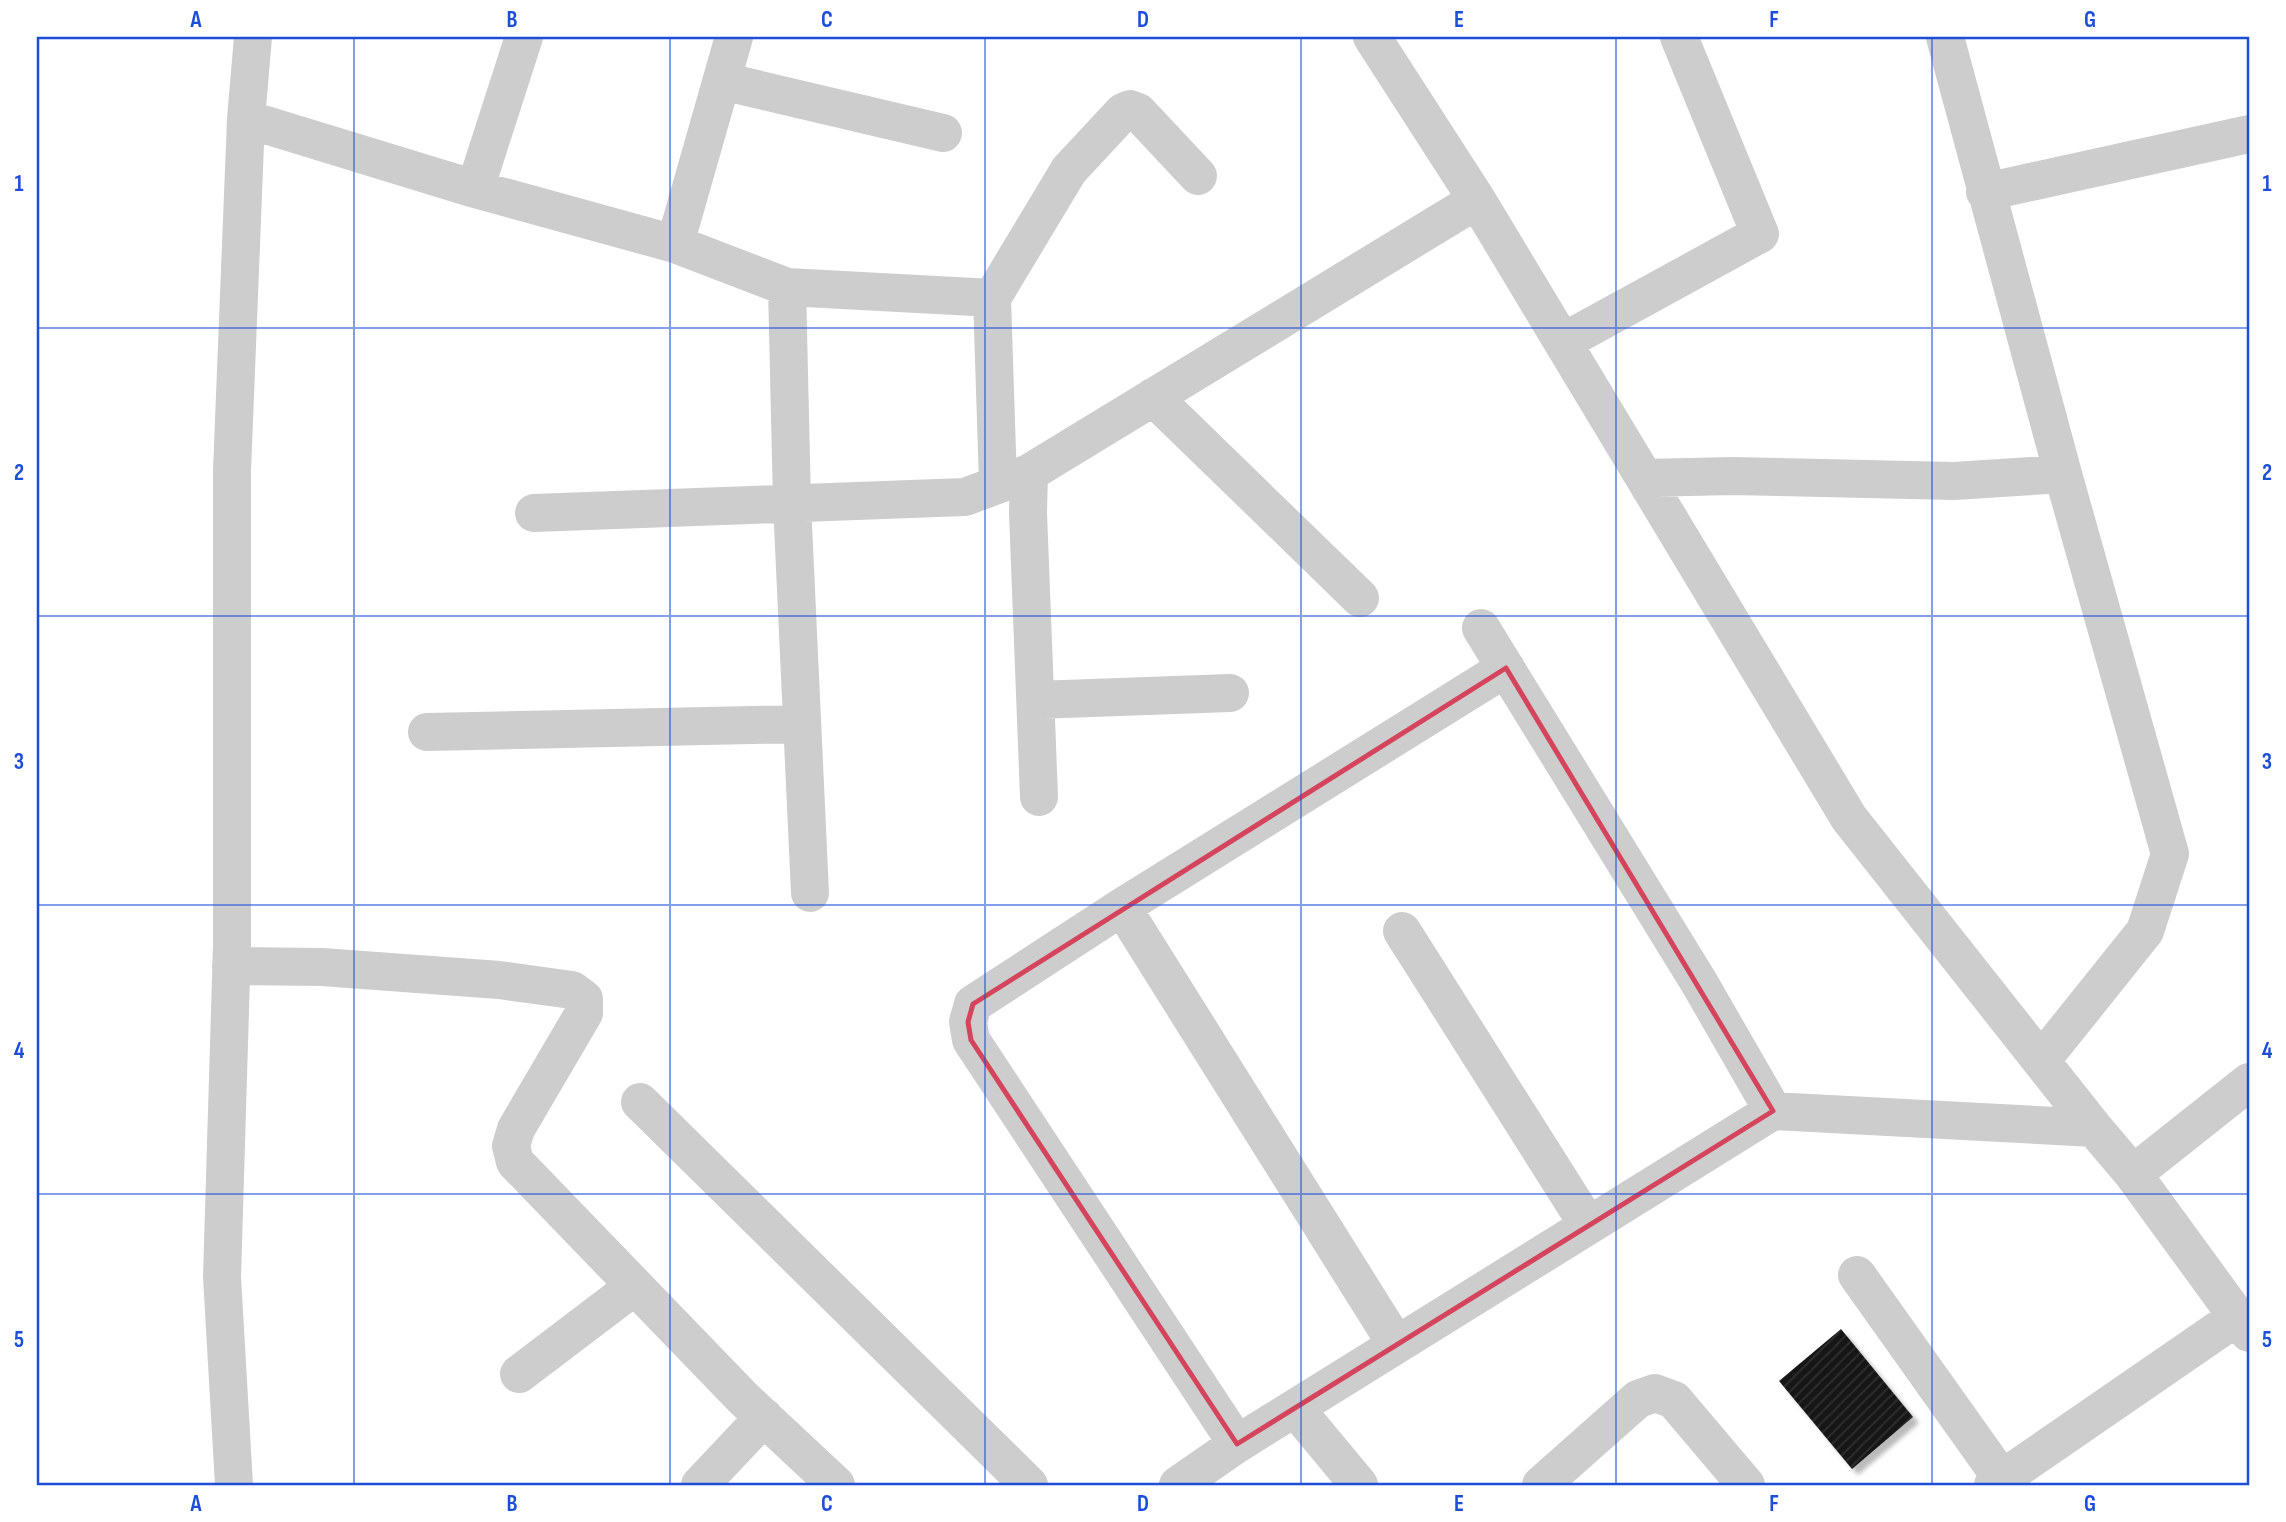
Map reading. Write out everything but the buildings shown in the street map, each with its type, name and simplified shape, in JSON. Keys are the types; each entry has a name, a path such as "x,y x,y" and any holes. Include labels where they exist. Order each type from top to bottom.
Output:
{"street":[{"path":"234,1485 222,1278 231,966 232,471 246,119 253,37"},
{"path":"475,189 524,37"},
{"path":"675,244 734,37"},
{"path":"1372,37 1477,200 1849,818 2133,1174 2243,1325 1997,1482 1857,1275"},
{"path":"1563,342 1760,234 1679,37"},
{"path":"1945,37 1985,192 2170,854 2145,930 2041,1061"},
{"path":"722,81 943,133"},
{"path":"1039,797 1036,700 1014,478 992,298 1069,170 1123,112 1129,109 1138,112 1198,176"},
{"path":"246,119 475,189 675,244 787,287 992,298"},
{"path":"1985,192 2249,134"},
{"path":"534,513 965,497 1014,478 1153,397 1477,200"},
{"path":"787,287 792,503 810,893"},
{"path":"1153,397 1360,598"},
{"path":"1645,478 1954,481 2063,474"},
{"path":"1481,628 1700,984 1773,1111"},
{"path":"1237,1444 971,1040 968,1022 973,1004 1122,907 1506,668"},
{"path":"1036,700 1230,693"},
{"path":"427,732 802,724"},
{"path":"1122,907 1396,1344"},
{"path":"1402,931 1588,1225"},
{"path":"231,966 322,967 499,980 572,990 584,999 584,1013 516,1129 511,1146 515,1162 764,1418 836,1485"},
{"path":"2133,1174 2249,1082"},
{"path":"640,1102 1029,1485"},
{"path":"1178,1485 1237,1444 1396,1344 1773,1111 2094,1128"},
{"path":"519,1374 635,1286"},
{"path":"1541,1485 1638,1399 1655,1393 1674,1401 1746,1485"},
{"path":"1295,1408 1359,1485"},
{"path":"700,1485 764,1418"}],"highlighted area":[{"path":"1506,668 1773,1111 1237,1444 971,1040 968,1022 973,1004"}]}
